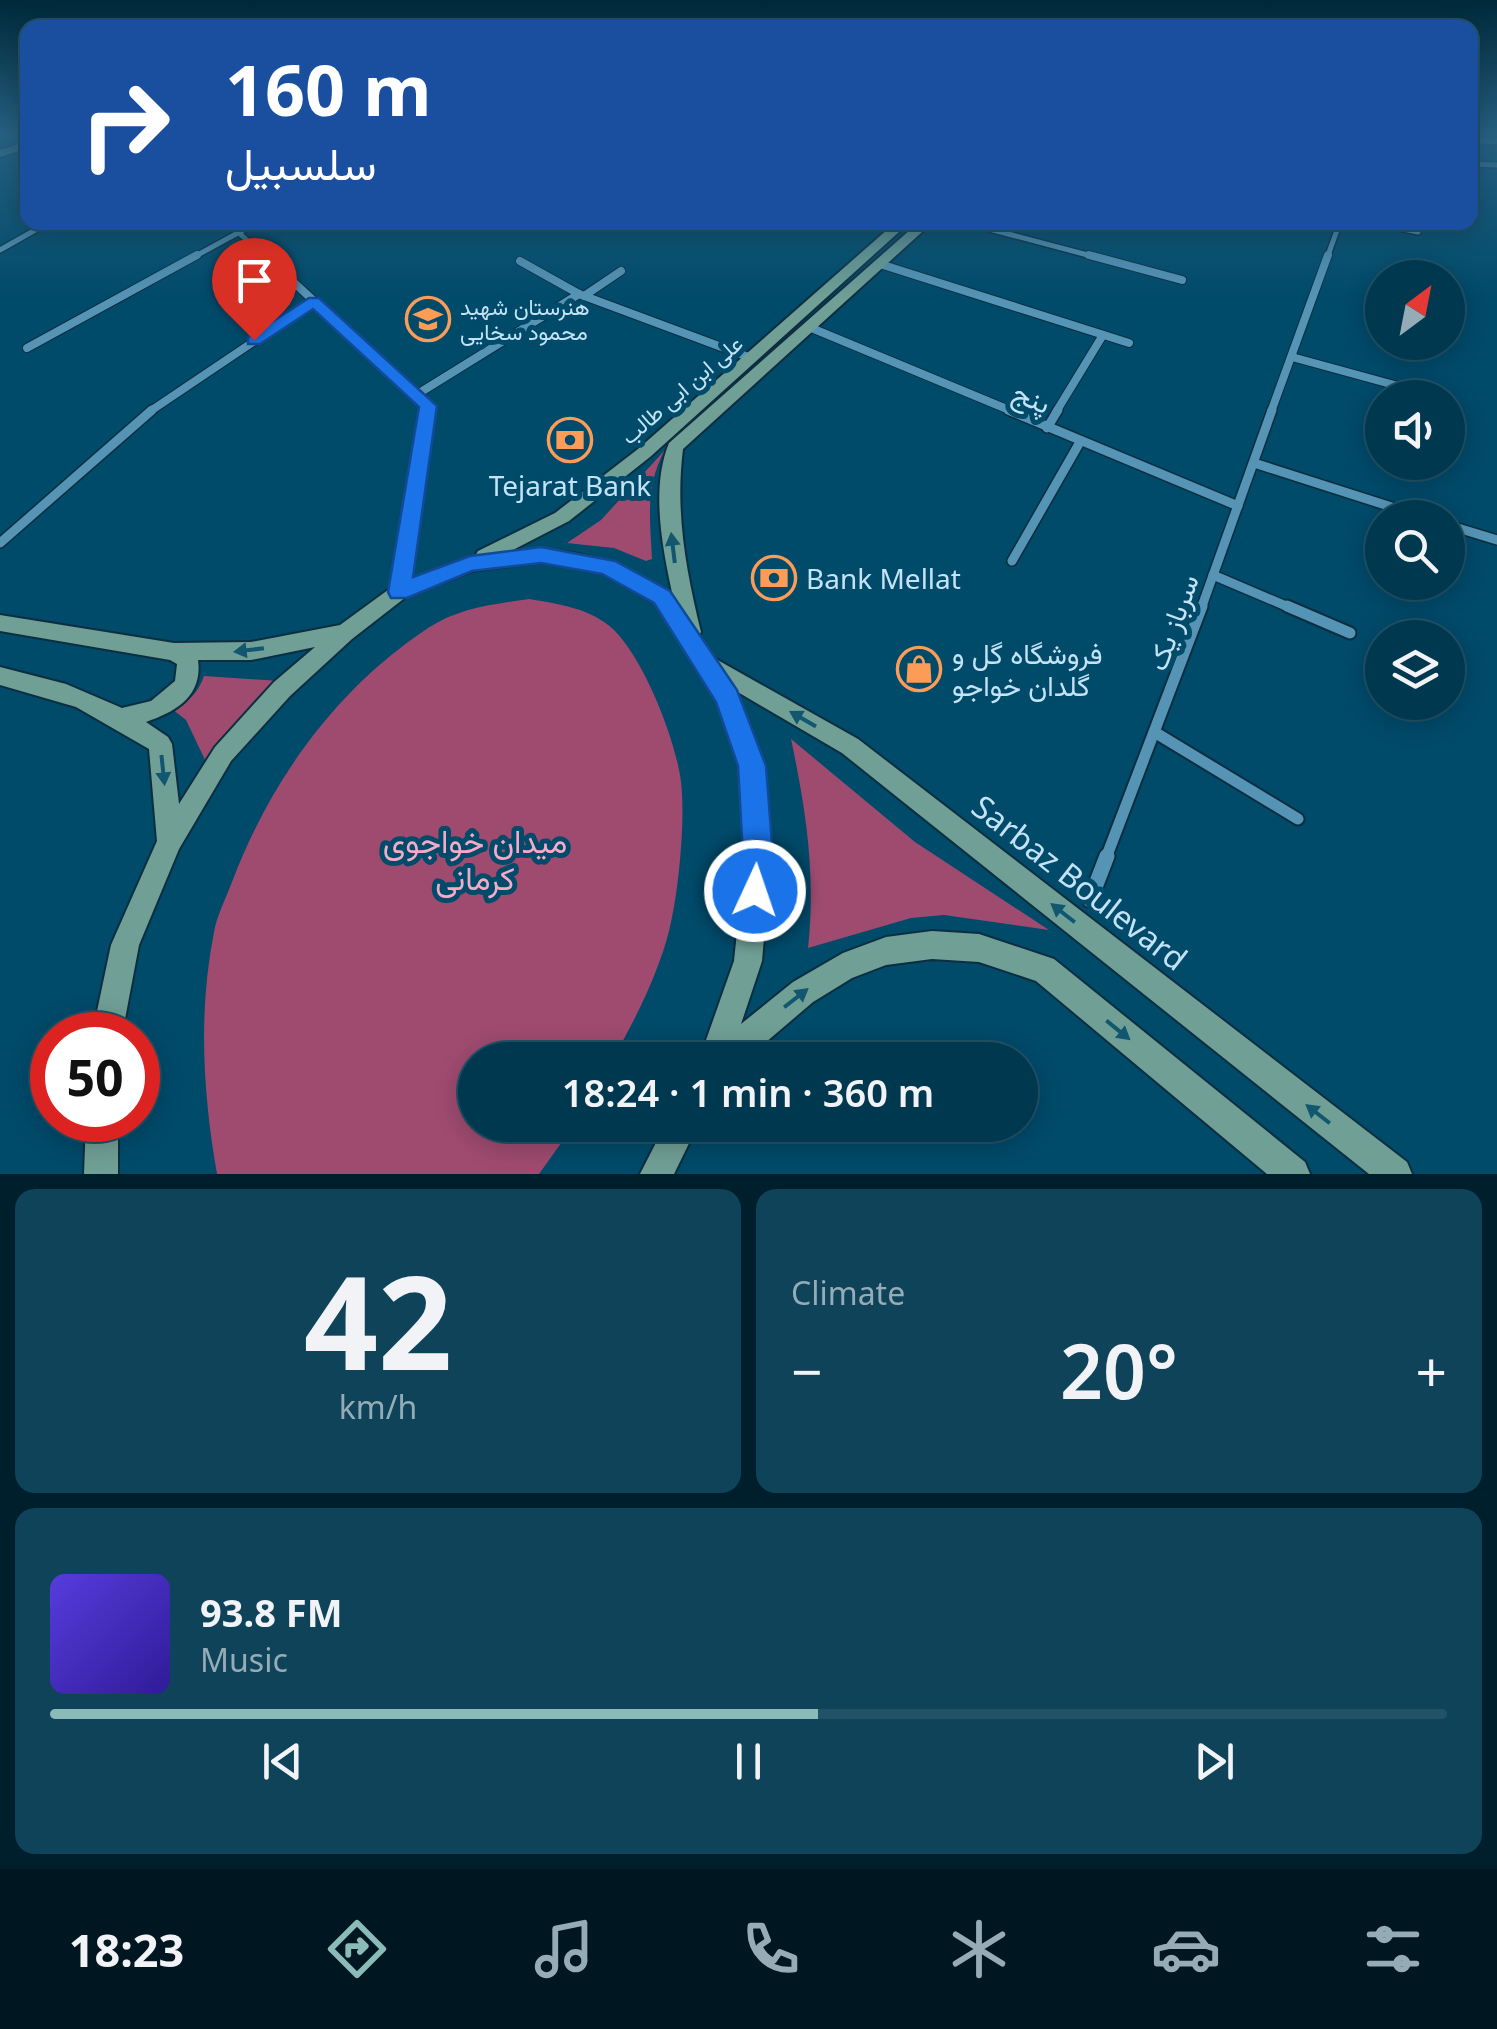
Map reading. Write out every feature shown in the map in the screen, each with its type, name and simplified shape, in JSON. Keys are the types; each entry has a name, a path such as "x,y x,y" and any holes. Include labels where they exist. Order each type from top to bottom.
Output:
{"main road":[{"name":"علی ابن ابی طالب","path":"470,564 562,518 644,453 895,230"},
{"name":"علی ابن ابی طالب","path":"701,654 672,554 670,476 675,447 918,230"},
{"path":"111,1012 124,944 170,842 223,754 282,689 399,592 470,564 541,555 607,566 662,597 728,698 752,766 758,856 748,961 723,1042"},
{"path":"0,623 174,652 252,651 345,633"},
{"path":"122,718 156,710 184,689 191,672 187,660 174,652"},
{"name":"Sarbaz Boulevard","path":"701,654 850,746 1395,1174"},
{"path":"0,676 67,691 122,718 160,744 170,842"},
{"path":"740,1042 802,992 843,967 886,951 917,946 979,948 1044,969 1293,1174"},
{"path":"101,1174 102,1142"},
{"path":"658,1174 674,1142"}],"street":[{"path":"0,250 35,230"},
{"path":"993,230 1182,280"},
{"name":"سرباز یک","path":"1090,900 1156,733 1337,230"},
{"path":"1408,230 1418,232"},
{"path":"27,348 238,231 428,406 399,592"},
{"path":"520,260 582,295 751,358"},
{"path":"880,264 1129,343"},
{"path":"416,395 621,271"},
{"path":"0,543 164,399 314,302"},
{"name":"پنج","path":"809,327 1238,506"},
{"path":"1047,428 1103,335"},
{"path":"1292,358 1375,380"},
{"path":"1012,560 1080,442"},
{"path":"1254,463 1370,500"},
{"path":"1465,530 1497,540"},
{"path":"1213,575 1350,633"},
{"path":"1156,733 1298,820"}],"green space":[{"path":"665,450 652,490 652,559 646,561 614,548 567,543 601,520"},
{"name":"میدان خواجوی کرمانی","path":"529,599 585,612 614,630 646,678 664,719 682,792 674,905 649,987 622,1042 458,1042 458,1142 562,1142 539,1174 217,1174 204,1053 206,992 219,913 248,845 286,773 364,679 428,628 477,608"},
{"path":"204,676 279,681 206,762 186,720 172,709 192,696"},
{"path":"791,739 915,842 1049,930 944,915 911,918 808,948 808,843"}],"place":[{"name":"هنرستان شهید محمود سخایی","path":"428,319"},
{"name":"Tejarat Bank","path":"570,440"},
{"name":"Bank Mellat","path":"774,578"},
{"name":"فروشگاه گل و گلدان خواجو","path":"919,669"}],"route":[{"path":"254,340 314,302 428,406 399,592 470,564 541,555 607,566 662,597 728,698 752,766 758,856 755,891"}]}
